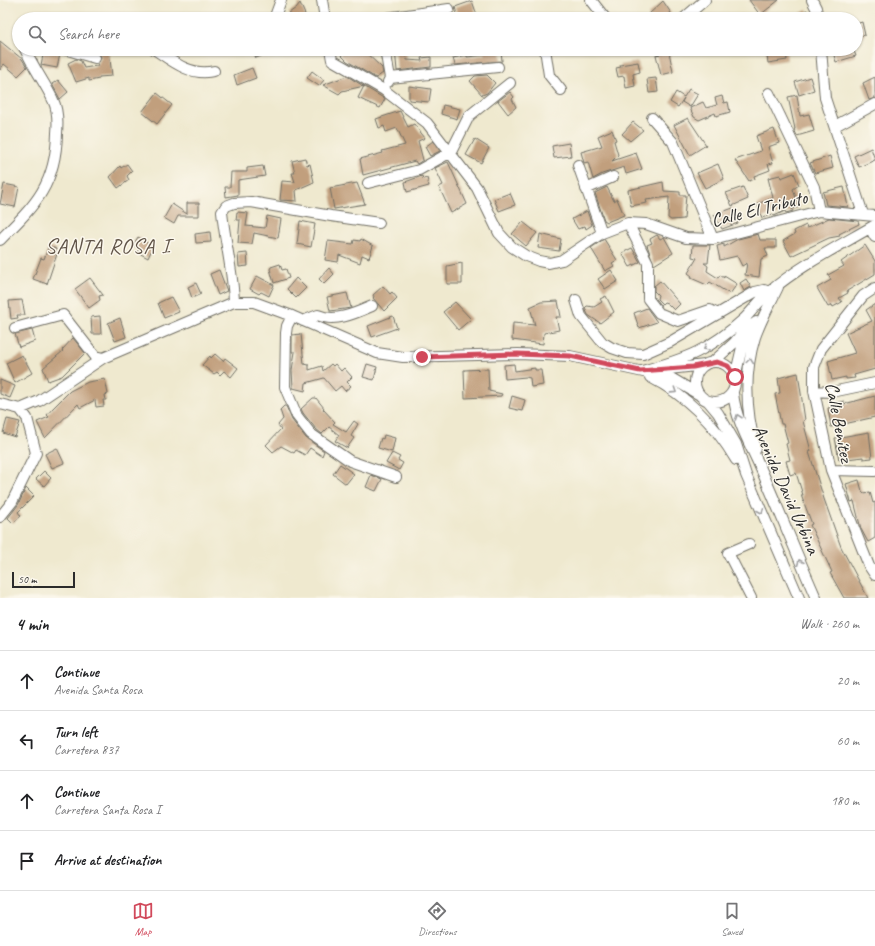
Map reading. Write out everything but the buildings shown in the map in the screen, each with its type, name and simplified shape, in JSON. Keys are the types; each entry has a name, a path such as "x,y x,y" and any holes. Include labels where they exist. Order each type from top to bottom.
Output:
{"street":[{"path":"277,12 281,0"},
{"path":"322,0 324,12"},
{"path":"591,0 600,12"},
{"path":"691,12 706,0"},
{"path":"812,0 817,12"},
{"path":"428,12 449,9"},
{"path":"0,240 40,198 51,176 57,150 58,116 54,100 28,56"},
{"path":"88,56 95,58"},
{"path":"166,56 194,72 206,73 214,71"},
{"name":"Calle El Tributo","path":"331,56 332,60 404,103 426,123 451,152 477,188 499,233 512,247 526,256 549,262 562,260 602,233 628,223 646,224 686,238 713,239 819,211 875,216"},
{"path":"384,90 390,78 386,56"},
{"path":"546,56 549,75 561,90"},
{"path":"822,56 825,98 863,214"},
{"path":"390,78 498,67"},
{"path":"368,182 419,170 451,152 470,116 510,84"},
{"path":"769,93 814,187 819,211"},
{"path":"835,126 875,104"},
{"path":"652,118 673,142 713,239"},
{"path":"578,165 602,233"},
{"path":"586,189 613,177"},
{"path":"234,302 233,282 227,254 222,212 226,206 234,203 251,202 331,216 379,222"},
{"path":"628,223 648,263 648,299 659,313 678,321 710,310 718,314"},
{"path":"640,371 704,350 745,318 769,292 819,257 873,230"},
{"path":"698,394 695,386 695,378 699,370 734,343 778,286"},
{"path":"0,404 20,409 39,401 103,358 234,302 254,302 292,316 377,353 403,357 518,354 570,356 671,378 708,401 716,403 724,401 733,393 736,385 735,377 743,343 778,286"},
{"path":"761,468 753,438 748,404 748,375 756,337 778,286"},
{"name":"Calle Benítez","path":"875,288 863,296 821,349 814,367 814,391 831,470 872,563 875,576"},
{"path":"576,300 582,316 602,342 612,348 633,354 643,354 659,349 755,292 764,290 769,292"},
{"path":"303,321 318,314 330,319 354,314 372,306"},
{"path":"15,328 63,315 95,356 103,358"},
{"path":"292,316 287,326 286,333 286,387 297,416 311,434 350,461 396,477"},
{"path":"640,371 721,362 728,366 735,377"},
{"path":"640,371 679,394 708,420 729,448 746,476"},
{"path":"814,391 832,392 875,383"},
{"name":"Avenida David Urbina","path":"733,393 738,419 761,468 816,598"},
{"name":"Avenida David Urbina","path":"708,401 718,413 736,444 746,476 799,598"},
{"path":"0,517 12,502 36,453 26,418 20,409"},
{"path":"831,470 875,471"},
{"path":"749,544 728,553 751,598"}],"district":[{"name":"SANTA ROSA I","path":"108,246"}],"route":[{"path":"422,357 518,354 570,356 640,371 693,367 713,362 721,362 731,369 735,377"}]}
